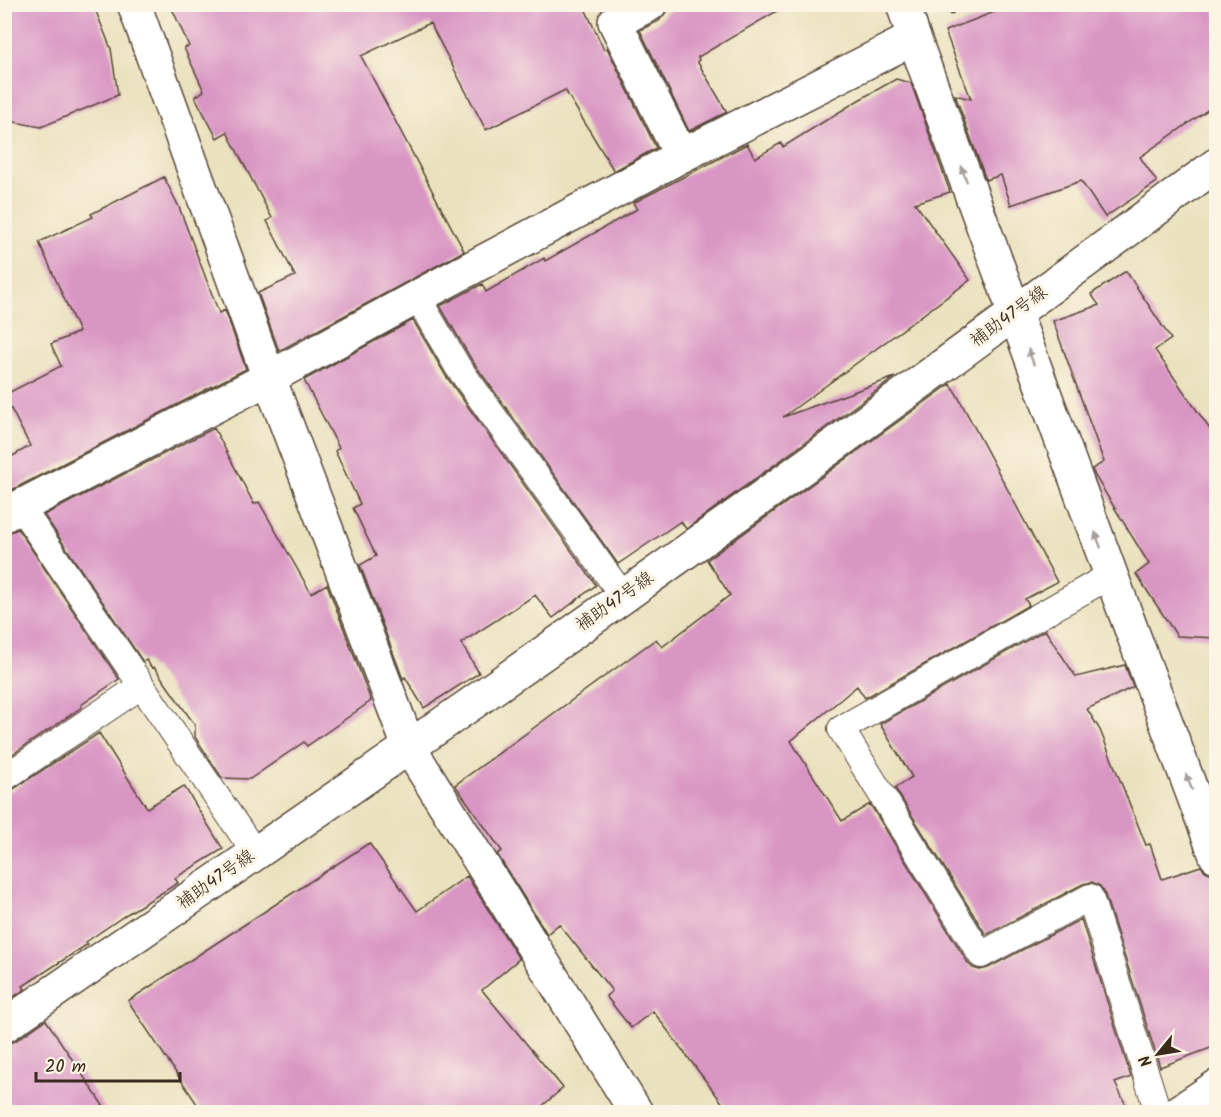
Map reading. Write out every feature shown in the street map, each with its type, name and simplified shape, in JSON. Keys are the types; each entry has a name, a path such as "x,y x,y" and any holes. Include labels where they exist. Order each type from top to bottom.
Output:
{"street":[{"path":"134,4 269,378 409,747 636,1113"},
{"path":"650,4 615,22 681,156"},
{"path":"903,4 1216,856"},
{"path":"12,510 269,378 681,156 914,38"},
{"name":"補助47号線","path":"4,1026 409,747 623,596 1016,313 1216,165"},
{"path":"1179,1113 1216,1087"}],"lane":[{"path":"417,297 458,367 623,596"},
{"path":"12,510 141,686 255,853"},
{"path":"1111,575 841,729 981,955 1090,897 1158,1113"},
{"path":"4,778 141,686"}],"building":[{"path":"4,4 93,4 111,49 118,95 41,127 4,120"},
{"path":"170,4 583,4 604,50 607,48 656,148 614,171 565,90 486,130 430,23 361,56 464,251 279,351 258,293 295,276 267,221 272,218 227,132 217,138 195,97 204,91 184,48 189,46"},
{"path":"680,4 789,4 698,57 697,61 727,112 689,131 640,30 659,21 666,12"},
{"path":"1015,4 1216,4 1216,104 1140,157 1157,182 1105,217 1081,181 1011,205 1001,175 986,180 955,95 971,99 945,31"},
{"path":"896,79 911,83 950,192 915,203 970,280 783,417 895,377 686,529 681,521 618,564 471,359 440,306 482,284 486,292 544,258 545,261 637,209 633,203 747,144 755,158 781,143 783,147"},
{"path":"164,177 179,207 219,313 225,310 246,369 4,494 4,461 30,446 4,395 61,366 51,344 79,332 39,242 93,217 91,214"},
{"path":"1126,271 1171,339 1155,350 1216,438 1216,638 1177,636 1136,574 1149,564 1092,469 1104,462 1053,321 1099,305 1091,294"},
{"path":"413,320 446,376 596,585 553,618 535,595 461,643 479,673 424,708 405,677 403,679 360,565 376,556 353,508 360,504 335,451 339,448 304,380"},
{"path":"950,384 1057,582 1025,599 1029,605 865,698 857,686 791,741 842,821 870,804 973,968 980,970 988,968 1081,919 1131,1077 1115,1083 1130,1113 730,1113 653,1011 631,1028 606,996 612,991 559,924 547,934 497,854 502,851 455,785 656,639 662,647 730,595 707,560"},
{"path":"214,428 254,504 259,502 311,593 327,584 371,701 307,746 304,742 250,779 222,778 195,737 195,725 154,667 152,668 146,660 143,662 44,515"},
{"path":"18,529 119,679 4,760 4,534"},
{"path":"1045,630 1076,677 1125,665 1133,687 1087,709 1100,730 1146,845 1150,844 1162,879 1201,866 1205,871 1216,874 1216,1046 1160,1067 1104,892 1100,886 1092,882 1083,884 986,935 895,788 912,777 880,724"},
{"path":"99,733 147,808 184,786 223,849 175,878 178,883 86,942 88,944 23,986 25,989 4,1003 4,793"},
{"path":"369,843 417,911 467,876 519,959 482,990 563,1088 534,1113 203,1113 128,1001"},
{"path":"46,1020 108,1113 4,1113 4,1045 15,1041"}]}
